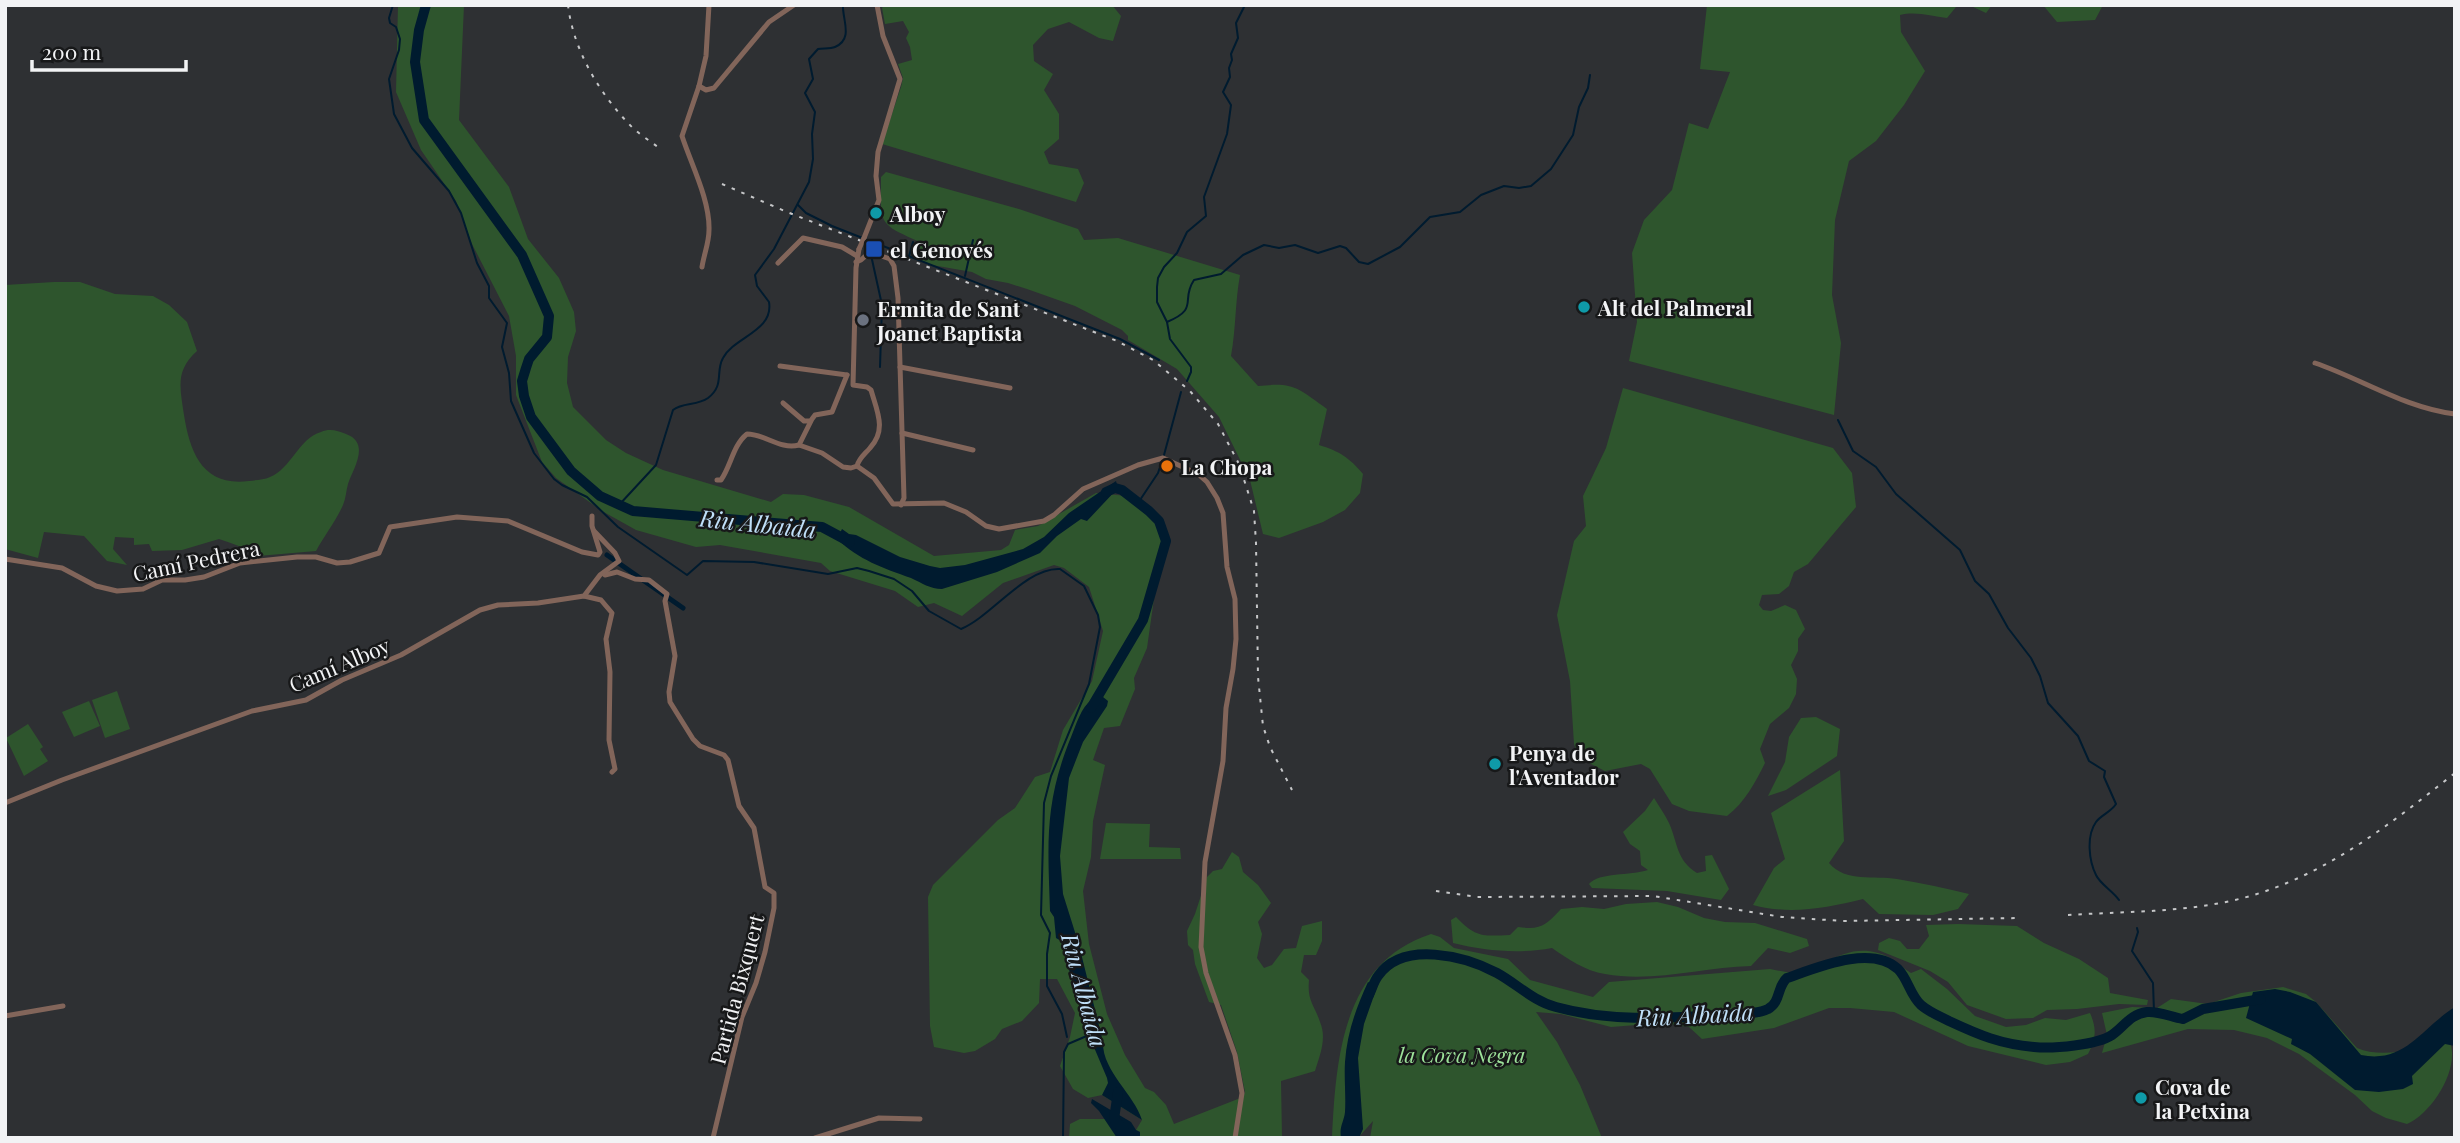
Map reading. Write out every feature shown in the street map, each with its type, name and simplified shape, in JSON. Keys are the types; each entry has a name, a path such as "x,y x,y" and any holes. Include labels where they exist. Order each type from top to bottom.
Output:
{"street":[{"path":"702,267 708,246 709,217 696,171 682,136 706,56 709,5"},
{"path":"699,86 706,90 713,88 769,22 794,5"},
{"path":"858,466 859,460 880,434 880,425 871,390 853,385 850,375 857,256 879,200 876,176 878,152 900,79 883,36 877,5"},
{"path":"778,263 803,238 839,246 861,260 870,251 893,262 898,298 904,498 901,505"},
{"path":"2315,363 2348,374 2373,389 2437,411 2455,414"},
{"path":"780,366 850,375"},
{"path":"900,367 1010,388"},
{"path":"799,445 815,415 832,412 850,375"},
{"path":"783,403 804,421 810,421"},
{"path":"902,433 973,450"},
{"path":"717,481 726,473 738,444 747,434 760,436 780,444 791,447 799,445 822,453 845,467 858,466 874,478 891,502 901,505 944,503 960,509 991,528 999,529 1035,523 1054,515 1073,496 1104,478 1163,458 1198,474 1207,482 1217,498 1226,529 1227,567 1235,599 1236,639 1225,718 1224,754 1203,875 1201,947 1206,973 1235,1055 1242,1094 1235,1138"},
{"path":"592,516 594,531 612,549 619,561 596,580 584,596 601,600 612,613 606,639 610,672 609,740 615,769 612,772"},
{"name":"Camí Pedrera","path":"5,559 62,568 96,586 117,591 143,589 162,580 204,577 240,564 297,558 350,562 379,553 390,527 439,519 457,517 508,521 598,555 600,552 594,531"},
{"name":"Partida Bixquert","path":"596,580 618,572 635,579 649,580 667,594 665,601 675,656 670,682 670,702 692,739 700,746 724,755 728,760 739,806 754,828 765,887 774,893 774,908 765,952 742,1017 713,1138"},
{"name":"Camí Alboy","path":"5,803 252,711 306,700 342,680 401,654 480,610 498,605 544,603 584,596"},
{"path":"5,1016 63,1006"},
{"path":"815,1138 879,1118 920,1119"}],"green space":[{"path":"398,5 464,5 459,120 509,187 528,239 559,278 574,312 576,331 568,357 567,383 573,407 606,440 626,453 663,470 771,502 783,494 804,495 849,507 934,556 1001,550 1009,545 1015,530 1038,526 1096,493 1127,496 1155,520 1162,542 1147,648 1134,678 1135,689 1120,726 1104,728 1093,760 1105,765 1093,821 1091,857 1083,891 1089,944 1107,1014 1125,1055 1145,1088 1154,1092 1166,1105 1174,1124 1243,1097 1245,1092 1237,1052 1221,1005 1209,1002 1195,964 1193,950 1188,945 1187,931 1207,877 1213,871 1222,869 1232,852 1239,857 1243,872 1258,885 1271,903 1258,922 1262,934 1257,958 1264,968 1272,965 1284,949 1296,948 1302,926 1322,921 1322,941 1316,955 1304,955 1301,972 1309,980 1310,998 1322,1028 1322,1046 1315,1071 1281,1081 1282,1138 1140,1138 1140,1132 1136,1130 1142,1120 1102,1095 1088,1098 1073,1089 1060,1066 1075,1013 1057,979 1040,979 1039,1003 1022,1021 1002,1029 995,1039 975,1051 964,1053 934,1047 930,1026 928,897 933,885 998,820 1015,808 1035,777 1050,772 1063,730 1092,681 1103,631 1089,587 1064,568 1054,565 1003,583 962,616 934,603 918,607 895,591 830,571 821,563 720,545 696,547 636,530 602,511 556,478 542,462 516,395 516,356 509,316 472,244 456,201 421,150 396,92"},
{"path":"884,5 1112,5 1121,16 1113,41 1099,38 1069,22 1048,29 1033,45 1034,61 1053,74 1044,90 1059,114 1059,139 1044,152 1049,164 1078,169 1084,183 1076,202 882,144 903,78 898,64 912,60 906,38 909,32 903,21 885,24 882,8"},
{"path":"1707,5 1992,5 1986,13 1971,6 1956,7 1947,18 1918,14 1900,15 1901,32 1925,71 1904,105 1876,141 1849,161 1835,220 1832,295 1841,343 1834,415 1629,361 1637,322 1632,253 1644,220 1672,190 1689,123 1708,129 1730,72 1700,69"},
{"path":"2043,5 2103,5 2095,20 2057,22"},
{"path":"886,172 1019,209 1078,229 1084,240 1118,238 1240,275 1231,356 1258,386 1280,385 1295,388 1327,409 1319,445 1344,456 1363,474 1360,493 1345,510 1323,522 1279,538 1263,534 1250,480 1219,417 1177,369 1128,340 1122,330 1075,306 1008,283 986,279 972,272 932,265 920,260 920,242 895,230 884,220 881,177"},
{"path":"80,282 115,294 153,296 169,305 187,322 197,351 185,366 181,380 187,429 195,454 210,473 220,479 249,481 270,477 284,468 306,441 324,431 337,431 353,438 359,450 344,502 316,551 258,556 219,539 182,550 152,551 149,544 134,545 134,538 115,537 113,549 127,565 107,561 84,536 44,532 38,558 5,549 5,285"},
{"path":"1623,388 1833,448 1852,473 1856,507 1808,564 1794,572 1789,586 1779,594 1762,595 1759,605 1763,610 1771,611 1785,605 1796,610 1805,629 1798,639 1798,651 1791,665 1797,679 1796,694 1789,708 1770,724 1760,749 1765,763 1744,798 1727,816 1689,811 1672,804 1650,769 1641,764 1605,771 1579,758 1574,744 1570,681 1557,615 1574,541 1586,526 1583,496 1606,448"},
{"path":"117,691 130,729 105,738 92,700"},
{"path":"89,701 100,726 74,737 62,712"},
{"path":"1816,717 1840,729 1837,756 1786,790 1768,796 1785,762 1789,737 1801,718"},
{"path":"28,724 43,747 40,749 48,761 24,776 6,738"},
{"path":"1840,770 1844,841 1829,863 1852,876 1897,879 1969,894 1958,909 1933,915 1879,914 1863,899 1794,910 1753,905 1774,868 1785,859 1771,813"},
{"path":"1654,798 1669,823 1681,857 1690,868 1697,873 1706,871 1705,856 1712,855 1729,889 1721,900 1667,891 1592,888 1589,884 1607,876 1648,870 1641,865 1640,851 1630,844 1623,832 1645,811"},
{"path":"1106,823 1150,824 1149,847 1180,848 1181,859 1100,859"},
{"path":"1657,902 1704,918 1755,923 1807,939 1809,946 1790,953 1768,948 1751,966 1641,977 1591,970 1552,948 1502,951 1453,943 1451,920 1456,917 1469,929 1480,934 1510,935 1518,927 1542,926 1561,909 1604,909"},
{"path":"1926,925 2017,926 2044,943 2079,959 2108,978 2110,993 2148,1000 2147,1005 2119,1004 2047,1010 2033,1018 2006,1019 1967,1005 1948,982 1930,971 1878,950 1879,943 1889,938 1900,941 1907,949 1919,949 1929,936"},
{"name":"la Cova Negra","path":"1431,934 1440,937 1454,948 1508,959 1530,980 1593,997 1609,982 1770,969 1792,972 1814,967 1843,954 1865,951 1878,953 1911,973 1921,969 1975,1016 2006,1027 2026,1025 2045,1018 2066,1020 2090,1013 2095,1029 2094,1038 2088,1054 2070,1062 2046,1065 1968,1046 1894,1012 1829,1008 1774,1028 1702,1039 1689,1027 1662,1023 1611,1027 1561,1014 1536,1012 1557,1042 1580,1085 1602,1138 1370,1138 1373,1121 1358,1138 1332,1138 1342,1046 1350,1017 1362,990 1379,967 1401,948"},
{"path":"2283,987 2306,994 2316,1002 2357,1048 2379,1053 2450,1042 2451,1065 2442,1089 2426,1110 2407,1124 2372,1111 2355,1095 2299,1054 2267,1038 2234,1030 2188,1029 2102,1053 2107,1035 2102,1013 2132,1007 2157,1008 2171,999 2208,1004 2241,993"},
{"path":"1080,1119 1107,1119 1128,1138 1069,1138 1070,1124"}],"water":[{"path":"1116,481 1118,488 1087,521 1081,519 1057,536 1040,553 997,572 942,589 930,587 872,563 837,539 842,529 900,557 930,566 940,568 965,565 1023,549 1044,537 1069,513"},
{"path":"1103,697 1108,701 1107,706 1083,742 1069,778 1060,856 1063,894 1079,945 1104,1053 1142,1120 1102,1095 1108,1083 1107,1078 1085,1026 1061,941 1056,938 1054,917 1050,911 1049,826 1055,786 1082,711 1089,702"},
{"path":"1368,982 1377,987 1364,1024 1358,1058 1363,1129 1359,1138 1341,1138 1345,1112 1346,1051 1356,1011"},
{"path":"2275,989 2316,1002 2361,1055 2377,1056 2402,1049 2455,1007 2455,1046 2445,1044 2412,1076 2413,1084 2403,1089 2379,1092 2355,1090 2310,1054 2291,1044 2292,1039 2246,1018 2253,992"},
{"path":"1092,1099 1131,1122 1140,1132 1140,1138 1117,1138 1091,1103"}],"waterway":[{"path":"393,5 390,23 396,27 400,39 389,79 394,114 412,148 449,191 461,213 477,263 489,286 489,298 507,323 502,347 509,373 511,401 534,453 554,479 587,497 618,527 687,575 703,561 754,562 828,574 857,568 894,579 912,591 929,611 961,629 1022,584 1047,571 1060,569 1084,586 1098,615 1100,627 1089,684 1051,776 1044,803 1041,915 1050,933 1047,986 1062,1014 1067,1037"},
{"name":"Riu Albaida","path":"426,5 419,30 415,62 424,120 522,255 549,316 547,337 529,359 526,368 522,381 524,396 531,417 571,471 600,496 633,511 822,527 850,542"},
{"path":"619,505 656,465 673,410 704,400 713,393 723,358 736,344 760,327 769,312 769,302 757,286 755,275 774,249 809,182 815,112 805,93 813,79 809,59 818,49 835,47 844,39 846,28 843,5"},
{"path":"1187,381 1191,367 1170,339 1167,322 1157,302 1158,278 1177,253 1187,232 1206,216 1204,197 1227,134 1231,105 1223,92 1230,77 1231,54 1238,38 1236,23 1245,5"},
{"path":"1167,322 1186,308 1194,280 1221,274 1243,255 1264,245 1279,248 1295,245 1318,253 1340,246 1346,248 1359,262 1368,264 1400,247 1430,217 1460,212 1481,195 1504,186 1531,186 1551,169 1573,135 1590,75"},
{"path":"798,205 806,213 832,226 1120,339 1159,360"},
{"path":"965,276 973,240"},
{"path":"909,256 913,242"},
{"path":"871,255 882,305 880,367"},
{"path":"1164,455 1181,392"},
{"path":"1838,420 1853,451 1876,467 1896,494 1960,550 1975,581 1989,594 2008,628 2031,658 2048,703 2078,736 2089,761 2105,771 2104,777 2116,804 2093,828 2090,856 2098,878 2119,900"},
{"path":"1138,503 1158,473 1162,461"},
{"name":"Riu Albaida","path":"1091,708 1143,620 1166,541 1159,521 1149,511 1122,490 1115,488 1106,492"},
{"path":"607,555 683,608"},
{"path":"2137,928 2132,951 2153,983 2154,1012"},
{"name":"Riu Albaida","path":"1369,995 1377,978 1389,965 1403,958 1435,955 1452,957 1484,967 1540,1001 1576,1012 1638,1018 1745,1014 1763,1011 1772,1006 1787,978 1843,960 1873,958 1898,969 1917,1001 1934,1014 1990,1038 2022,1046 2042,1047 2074,1046 2105,1038 2141,1013 2156,1012 2183,1019 2203,1009 2261,999"},
{"path":"1063,1138 1064,1052 1068,1044 1089,1035"},
{"name":"Riu Albaida","path":"1118,1092 1114,1119 1130,1138"}],"railway":[{"path":"568,5 575,38 598,84 629,124 659,148"},
{"path":"722,184 1117,341 1153,360 1190,391 1218,424 1239,464 1254,511 1258,677 1263,726 1270,747 1292,790"},
{"path":"2068,915 2189,908 2260,893 2287,883 2338,857 2386,826 2455,773"},
{"path":"1436,891 1477,897 1653,896 1782,917 1843,921 2019,918"}],"place":[{"name":"Alboy","path":"876,213"},
{"name":"el Genovés","path":"874,249"},
{"name":"Alt del Palmeral","path":"1584,307"},
{"name":"Ermita de Sant Joanet Baptista","path":"863,320"},
{"name":"La Chopa","path":"1167,466"},
{"name":"Penya de l'Aventador","path":"1495,764"},
{"name":"Cova de la Petxina","path":"2141,1098"}]}
